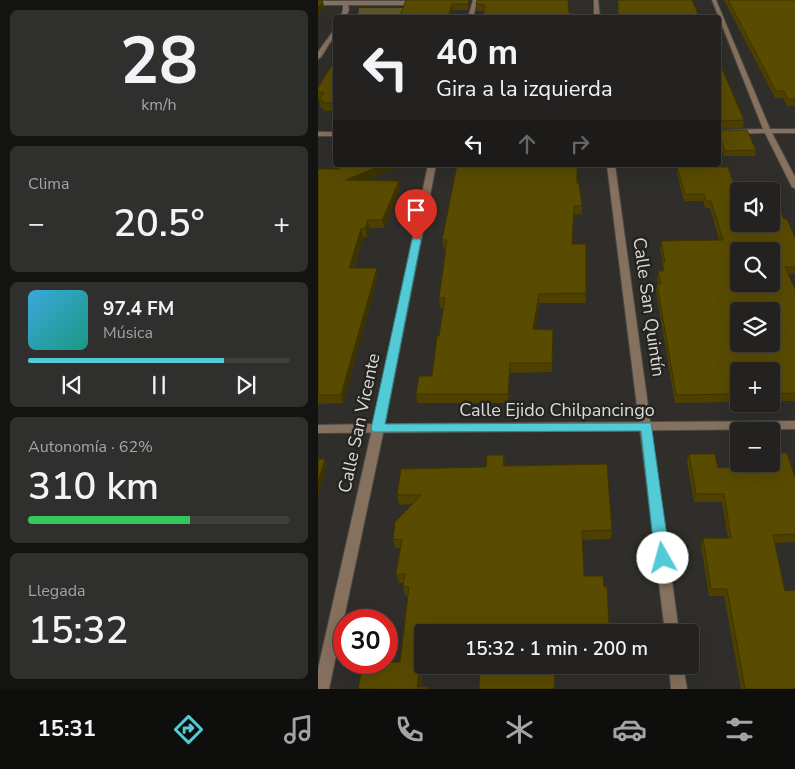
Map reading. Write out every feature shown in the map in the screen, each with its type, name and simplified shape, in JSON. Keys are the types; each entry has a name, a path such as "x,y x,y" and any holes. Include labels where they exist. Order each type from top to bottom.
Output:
{"street":[{"path":"596,0 597,15"},
{"path":"714,0 720,15"},
{"path":"465,2 475,1 471,15"},
{"path":"318,3 428,3"},
{"path":"344,15 346,10 345,3"},
{"path":"721,17 768,132 796,187"},
{"path":"318,57 333,33"},
{"path":"721,132 796,132"},
{"path":"318,134 333,134"},
{"name":"Calle San Vicente","path":"321,689 378,429 432,167"},
{"name":"Calle San Quintín","path":"611,167 671,624"},
{"name":"Calle Ejido Chilpancingo","path":"318,429 796,425"},
{"path":"677,674 679,689"}],"shaded area":[{"path":"359,8 409,8 410,15 358,15"}],"building":[{"path":"318,0 323,1 318,7"},
{"path":"406,0 469,0 468,4 452,4 449,15 400,15"},
{"path":"477,0 568,0 569,13 574,13 574,15 483,15 485,5 476,4"},
{"path":"618,0 692,0 699,15 618,15"},
{"path":"728,0 796,0 796,99 788,99 784,91 776,91"},
{"path":"333,63 333,103 322,103 324,101 319,101 324,92 318,92 318,88"},
{"path":"721,66 744,120 721,121"},
{"path":"721,130 747,130 756,150 725,151 721,139"},
{"path":"340,167 377,167 346,180 399,181 382,220 368,220 365,228 361,229 349,268 377,268 341,395 318,395 318,169 340,169"},
{"path":"457,167 577,167 577,183 579,183 582,206 574,206 572,244 586,244 586,293 539,294 533,329 553,330 552,363 510,363 508,394 416,394 419,376 432,376 437,336 439,336 445,298 439,298 447,240 442,240"},
{"path":"677,167 728,167 733,182 730,182 730,232 780,232 780,210 784,219 787,219 796,240 796,267 785,267 796,291 796,393 780,394 780,362 730,362 730,394 676,395 657,284 661,284 658,271 664,271 662,262 665,262 661,241 723,240 711,201 706,201 704,194 685,194"},
{"path":"780,453 787,453 796,480 796,534 773,535 785,591 796,590 796,689 745,689 727,589 711,589 703,538 731,538 724,494 696,494 689,454 715,454 718,468 730,467 730,472 780,472"},
{"path":"487,455 504,455 503,466 607,464 612,530 582,531 584,576 603,576 604,587 607,587 609,624 414,624 414,674 419,674 417,687 429,687 428,689 358,689 361,674 398,674 409,587 403,587 405,574 396,574 402,540 393,539 395,522 421,495 397,495 401,469 486,467"},
{"path":"318,459 325,459 318,482"},
{"path":"480,674 555,674 554,689 479,689"}],"route":[{"path":"416,240 378,429 646,426 663,558"}]}
